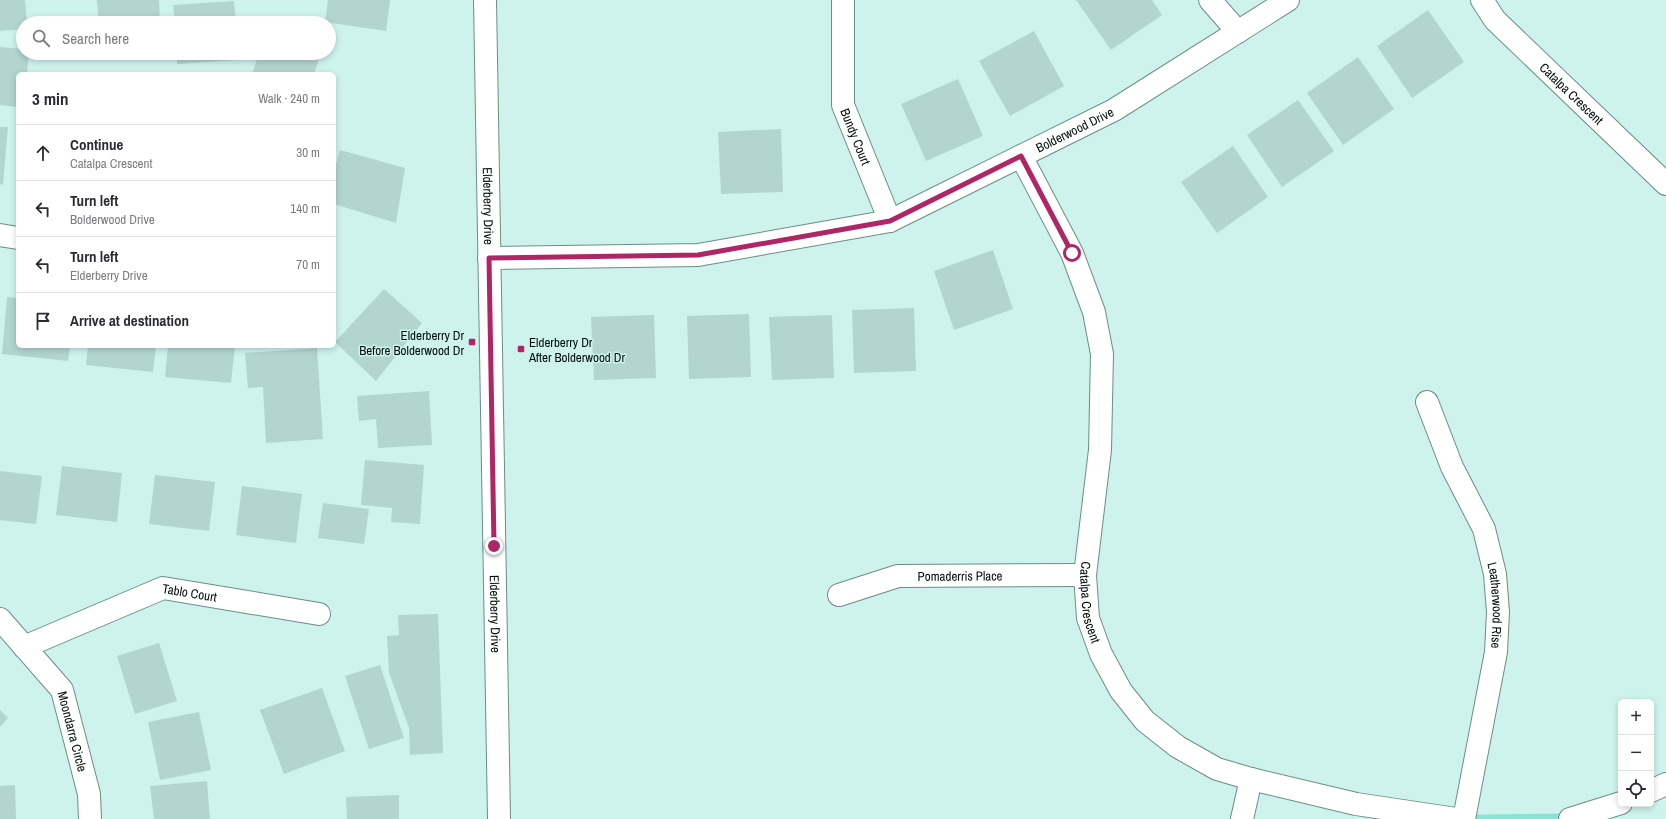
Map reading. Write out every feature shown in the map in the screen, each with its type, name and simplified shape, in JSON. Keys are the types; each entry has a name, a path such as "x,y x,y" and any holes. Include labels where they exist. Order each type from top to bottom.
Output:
{"street":[{"name":"Elderberry Drive","path":"485,0 499,819"},
{"name":"Bundy Court","path":"843,0 843,105 890,221"},
{"path":"1210,0 1238,32"},
{"name":"Bolderwood Drive","path":"489,258 698,255 890,221 1114,110 1288,0"},
{"name":"Catalpa Crescent","path":"1482,0 1495,20 1666,184"},
{"name":"Catalpa Crescent","path":"1021,156 1072,253 1094,312 1102,354 1100,450 1085,575 1088,618 1101,654 1121,691 1145,722 1178,747 1217,769 1250,779 1356,804 1456,819"},
{"path":"0,235 16,238"},
{"name":"Leatherwood Rise","path":"1427,402 1452,467 1484,529 1495,574 1498,612 1496,652 1464,819"},
{"name":"Pomaderris Place","path":"838,595 898,576 1085,575"},
{"name":"Tablo Court","path":"24,646 163,588 319,614"},
{"name":"Moondarra Circle","path":"0,618 62,690 89,794 90,819"},
{"path":"1242,819 1250,779"},
{"path":"1654,790 1666,784"},
{"path":"1570,819 1618,805"}],"green space":[{"path":"1601,813 1602,819 1454,819 1453,815"}],"building":[{"path":"0,0 25,0 26,16 16,16 16,30 0,31"},
{"path":"97,0 159,0 160,16 98,16"},
{"path":"328,0 390,0 386,31 336,24 336,16 326,16"},
{"path":"1076,0 1152,0 1162,15 1111,50"},
{"path":"234,1 235,16 174,16 173,5"},
{"path":"1428,10 1464,62 1412,98 1377,46"},
{"path":"1034,31 1064,86 1010,116 979,61"},
{"path":"0,47 16,48 16,60 28,60 27,72 16,72 16,107 0,105"},
{"path":"1358,57 1394,109 1343,145 1307,93"},
{"path":"177,60 239,60 177,64"},
{"path":"257,60 319,60 315,72 253,72"},
{"path":"958,79 983,136 926,161 901,104"},
{"path":"1298,100 1334,151 1282,187 1247,135"},
{"path":"0,127 8,127 3,185 0,184"},
{"path":"781,129 783,192 721,194 718,132"},
{"path":"1233,146 1268,197 1217,233 1181,182"},
{"path":"340,150 405,168 396,223 336,205 336,165"},
{"path":"993,250 1013,309 954,330 934,271"},
{"path":"384,289 422,323 376,381 336,343 336,341"},
{"path":"7,297 16,298 16,348 70,348 68,361 2,354"},
{"path":"914,308 916,371 854,373 852,310"},
{"path":"749,314 751,377 689,379 687,316"},
{"path":"654,315 656,378 594,380 591,317"},
{"path":"832,315 834,378 772,380 769,317"},
{"path":"88,348 156,348 153,372 86,365"},
{"path":"168,348 235,348 231,383 165,377"},
{"path":"317,348 323,439 266,443 263,387 248,388 245,353"},
{"path":"429,391 432,445 378,448 376,419 359,421 357,396"},
{"path":"365,460 424,465 420,524 391,522 392,508 361,505"},
{"path":"62,466 122,473 117,522 56,515"},
{"path":"0,471 42,476 36,524 0,520"},
{"path":"155,475 215,482 209,531 149,524"},
{"path":"242,486 302,494 296,543 236,535"},
{"path":"323,503 369,509 364,544 318,538"},
{"path":"438,614 443,753 410,755 409,728 389,673 387,636 399,635 398,615"},
{"path":"159,643 177,701 135,714 117,656"},
{"path":"380,665 404,738 369,749 345,676"},
{"path":"322,688 345,751 284,774 260,710"},
{"path":"0,710 8,718 0,727"},
{"path":"199,712 211,770 160,780 148,722"},
{"path":"207,781 210,819 154,819 150,786"},
{"path":"15,785 16,819 0,819 0,786"},
{"path":"399,795 399,819 347,819 346,797"}],"place":[{"name":"Elderberry Dr Before Bolderwood Dr","path":"472,342"},
{"name":"Elderberry Dr After Bolderwood Dr","path":"521,349"}],"route":[{"path":"494,546 489,258 698,255 890,221 1021,156 1072,253"}]}
